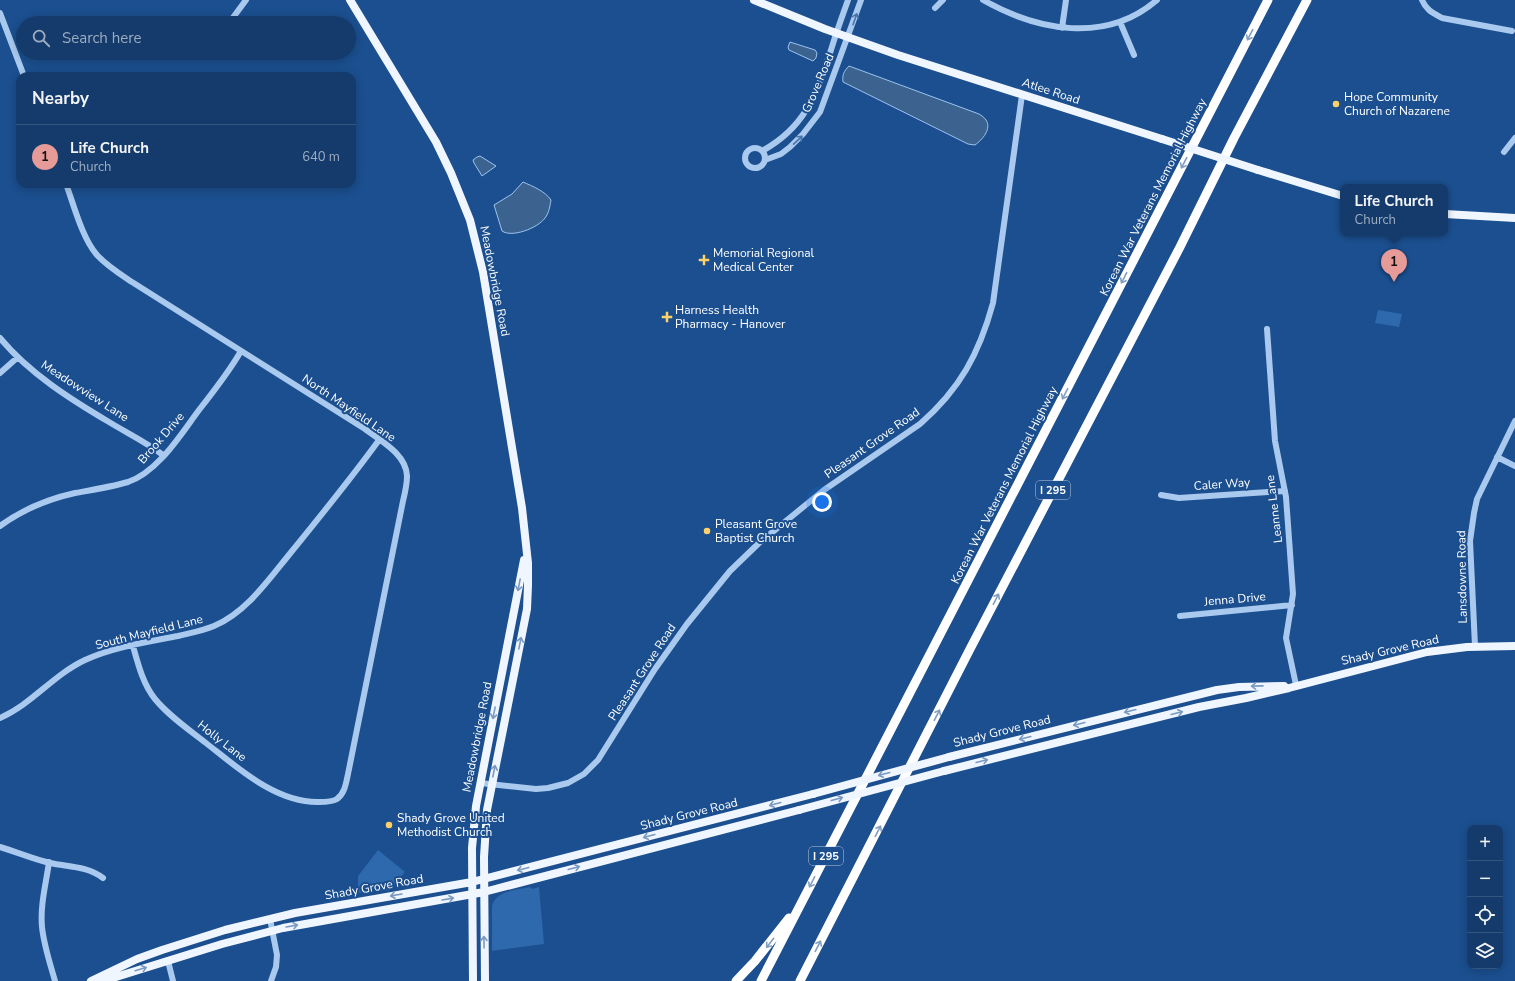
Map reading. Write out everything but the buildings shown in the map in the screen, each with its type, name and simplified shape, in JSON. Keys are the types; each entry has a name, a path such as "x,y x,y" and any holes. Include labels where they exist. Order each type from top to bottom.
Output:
{"highway":[{"name":"Korean War Veterans Memorial Highway","path":"761,981 1268,0"},
{"name":"I 295","path":"800,981 970,649 1169,268 1234,138 1307,0"},
{"path":"736,981 755,961 802,901"}],"main road":[{"name":"Meadowbridge Road","path":"350,0 436,142 452,173 468,215 483,272 522,508 528,585 527,609 491,785 485,836 485,981"},
{"name":"Atlee Road","path":"754,0 848,38 1022,95 1340,195"},
{"path":"1448,214 1515,218"},
{"name":"Meadowbridge Road","path":"473,981 472,882 474,824 480,784 526,547"},
{"name":"Shady Grove Road","path":"103,981 272,931 472,895 944,771 1199,707 1246,698 1427,652 1475,646 1515,646"},
{"name":"Shady Grove Road","path":"91,981 137,959 162,950 207,935 270,919 472,882 813,794 949,757 1217,690 1238,687 1296,685"},
{"path":"1063,728 1066,741"}],"street":[{"path":"234,16 246,0"},
{"name":"Grove Road","path":"848,0 818,87 805,113 785,137 762,151 756,148 749,150 745,155 745,162 749,167 755,169 762,166 765,160 781,154 797,141 812,124 826,99 861,0"},
{"path":"935,8 942,0"},
{"path":"983,0 1006,12 1062,28 1083,29 1099,28 1120,22 1139,13 1157,0"},
{"path":"1062,28 1066,0"},
{"path":"1422,0 1427,9 1442,18 1512,31"},
{"path":"0,13 16,55"},
{"path":"1120,22 1134,55"},
{"path":"18,60 22,72"},
{"name":"Pleasant Grove Road","path":"480,784 536,789 548,788 568,783 584,774 598,760 655,669 687,624 730,572 771,533 824,490 920,424 933,413 956,386 975,355 987,326 994,303 1022,95"},
{"path":"1504,152 1515,138"},
{"path":"762,151 765,160"},
{"name":"North Mayfield Lane","path":"67,188 85,236 90,245 104,262 132,282 358,425 380,440 400,457 405,467 407,478 403,501 348,774 344,789 337,798"},
{"name":"Leanne Lane","path":"1267,329 1275,441 1284,491 1293,594 1286,638 1296,685"},
{"name":"Meadowview Lane","path":"0,338 32,370 60,390 108,422 137,437 164,455"},
{"name":"Brook Drive","path":"0,526 19,513 50,500 74,493 128,482 152,467 164,455 222,380 242,351"},
{"path":"0,373 18,357"},
{"name":"Lansdowne Road","path":"1475,646 1470,550 1471,526 1477,499 1515,421"},
{"name":"South Mayfield Lane","path":"0,718 14,710 72,666 100,654 202,631 224,621 234,614 244,606 265,583 321,516 380,440"},
{"path":"1497,457 1515,466"},
{"name":"Caler Way","path":"1161,495 1179,498 1284,491"},
{"name":"Jenna Drive","path":"1180,616 1292,605"},
{"name":"Holly Lane","path":"133,646 145,682 155,699 174,718 240,769 261,783 291,797 316,802 330,802 337,798"},
{"path":"0,847 49,862 87,869 103,878"},
{"path":"49,862 42,906 42,926 44,942 55,981"},
{"path":"270,919 277,961 271,981"},
{"path":"168,961 173,981"}],"shaded area":[{"path":"790,42 815,50 817,53 816,58 813,61 789,50 788,47"},
{"path":"849,66 979,114 985,118 988,123 987,131 981,140 975,145 968,144 843,82 844,73"},
{"path":"480,156 496,166 482,176 473,160"},
{"path":"523,182 538,189 551,200 548,212 542,222 525,231 518,233 506,233 502,231 494,205 512,194"},
{"path":"1378,310 1402,314 1399,327 1375,323"},
{"path":"378,850 405,872 390,890 358,893 358,876"},
{"path":"530,887 532,889 539,887 544,944 492,951 492,906 494,901 502,894 513,890"}],"place":[{"name":"Hope Community Church of Nazarene","path":"1336,104"},
{"name":"Memorial Regional Medical Center","path":"704,260"},
{"name":"Life Church","path":"1394,282"},
{"name":"Harness Health Pharmacy - Hanover","path":"667,317"},
{"name":"Pleasant Grove Baptist Church","path":"707,531"},
{"name":"Shady Grove United Methodist Church","path":"389,825"}]}
